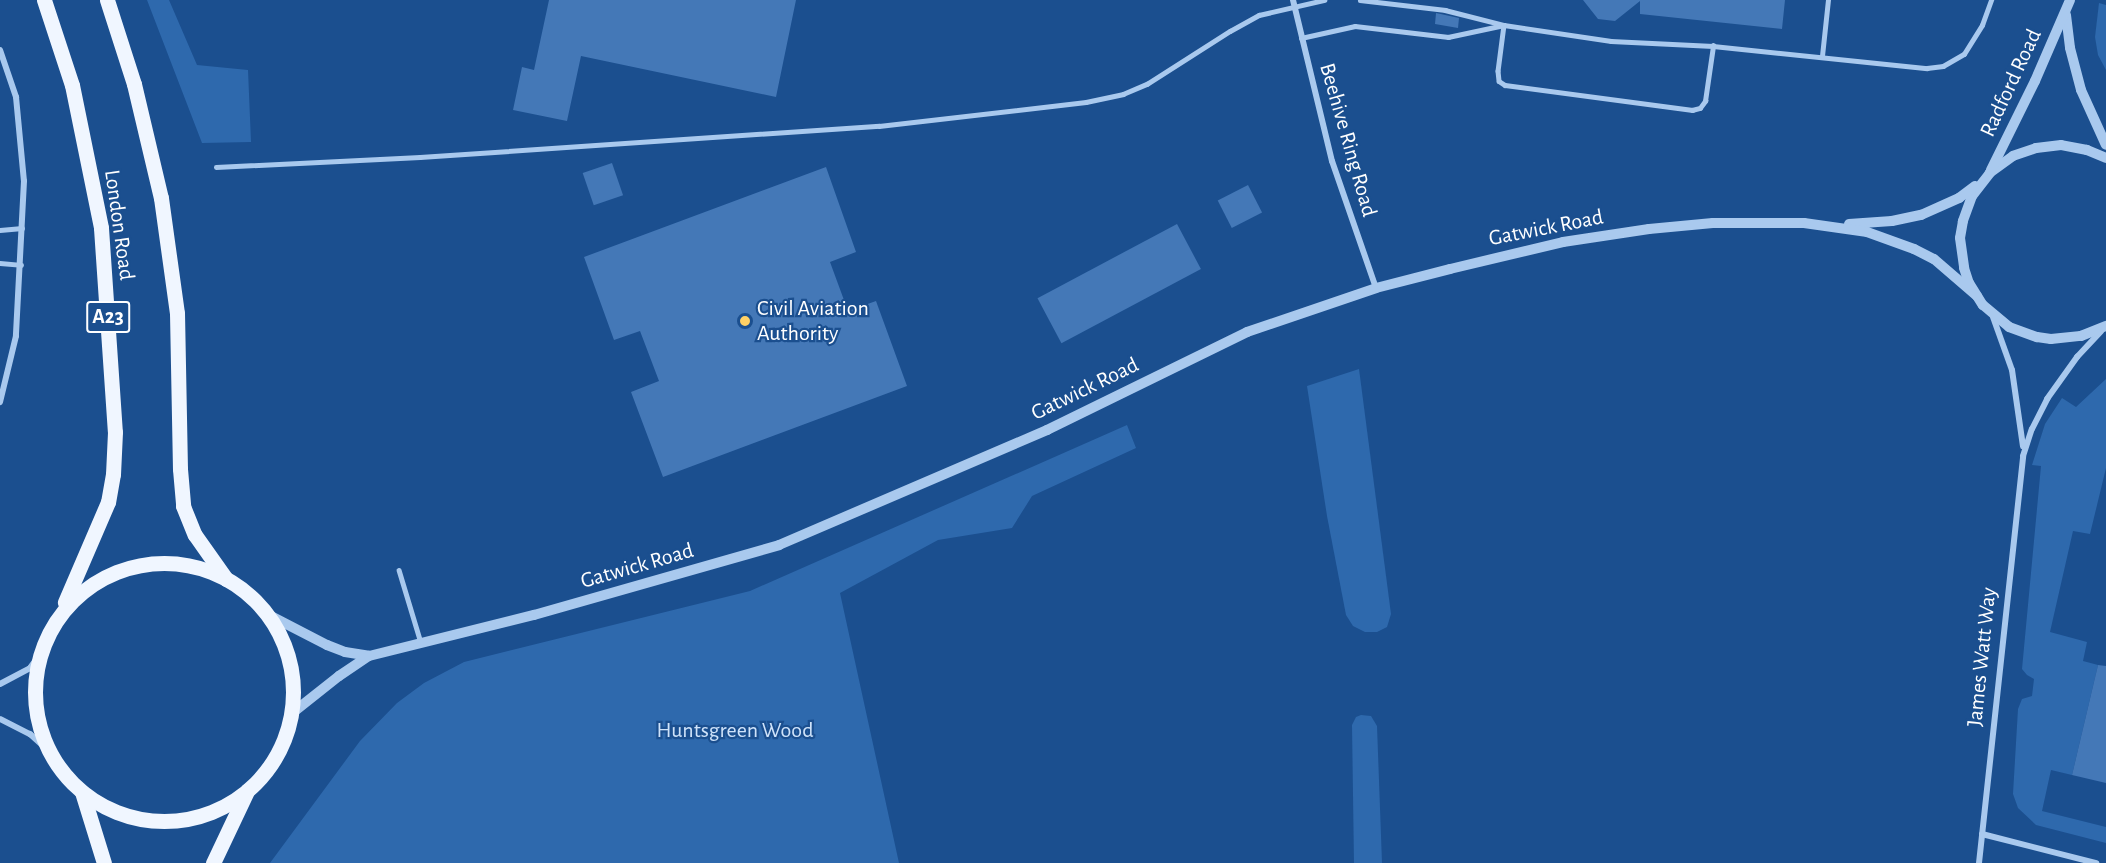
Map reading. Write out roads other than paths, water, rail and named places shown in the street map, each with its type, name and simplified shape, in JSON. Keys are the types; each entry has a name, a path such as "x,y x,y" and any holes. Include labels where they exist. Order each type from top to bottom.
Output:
{"main road":[{"name":"London Road","path":"44,0 72,86 101,228 115,432 113,474 108,502 53,629"},
{"name":"London Road","path":"107,0 134,84 161,198 177,313 180,469 183,506 195,535 226,580"},
{"path":"150,564 186,566 226,580 246,593 265,613 282,640 290,664 293,692 291,714 282,745 266,772 248,791 224,807 199,817 156,822 111,810 82,792 65,775 51,753 42,732 36,702 37,673 43,651 53,629 65,609 83,590 118,570 150,564"},
{"path":"213,863 248,791"},
{"path":"82,792 104,863"}],"street":[{"name":"Beehive Ring Road","path":"1293,3 1332,161 1376,288"},
{"name":"Radford Road","path":"2068,4 2069,41 2081,90 2106,145"},
{"name":"Radford Road","path":"1977,296 1964,268 1960,238 1968,206 1986,177 2068,4"},
{"path":"0,50 16,97 24,181 21,265 13,352 0,402"},
{"name":"Gatwick Road","path":"291,714 339,676 369,656 545,612 779,545 1047,430 1247,332 1376,288 1563,242 1649,229 1724,222 1830,225 1880,222 1921,215 1959,198 2013,156 2044,146 2078,147 2106,158"},
{"name":"Gatwick Road","path":"1830,225 1882,236 1914,249 1934,259 1977,296"},
{"path":"1977,296 1992,314 2022,333 2051,339 2081,336 2106,326"},
{"name":"James Watt Way","path":"1979,863 2023,456 2022,426 2012,370 1992,314"},
{"name":"James Watt Way","path":"2023,456 2032,429 2047,399 2084,349 2106,326"},
{"name":"Gatwick Road","path":"265,613 327,645 345,652 369,656"},
{"path":"0,684 30,668 43,651"},
{"path":"0,719 30,734 51,753"},
{"path":"1982,834 2097,863"}],"lane":[{"path":"216,167 420,157 879,126 1086,102 1123,94 1147,84 1237,26 1268,12 1293,3 1324,0"},
{"path":"1360,0 1445,10 1503,25 1611,41 1713,46 1927,68 1943,66 1958,59 1974,41 1991,0"},
{"path":"1822,56 1828,0"},
{"path":"1301,38 1355,26 1448,37 1503,25"},
{"path":"1503,25 1498,71 1499,81 1505,85 1687,110 1700,108 1705,101 1713,46"},
{"path":"0,230 22,228"},
{"path":"0,263 21,265"},
{"path":"399,570 421,643"}],"place":[{"name":"Civil Aviation Authority","path":"745,321"}],"park label":[{"name":"Huntsgreen Wood","path":"735,731"}]}
